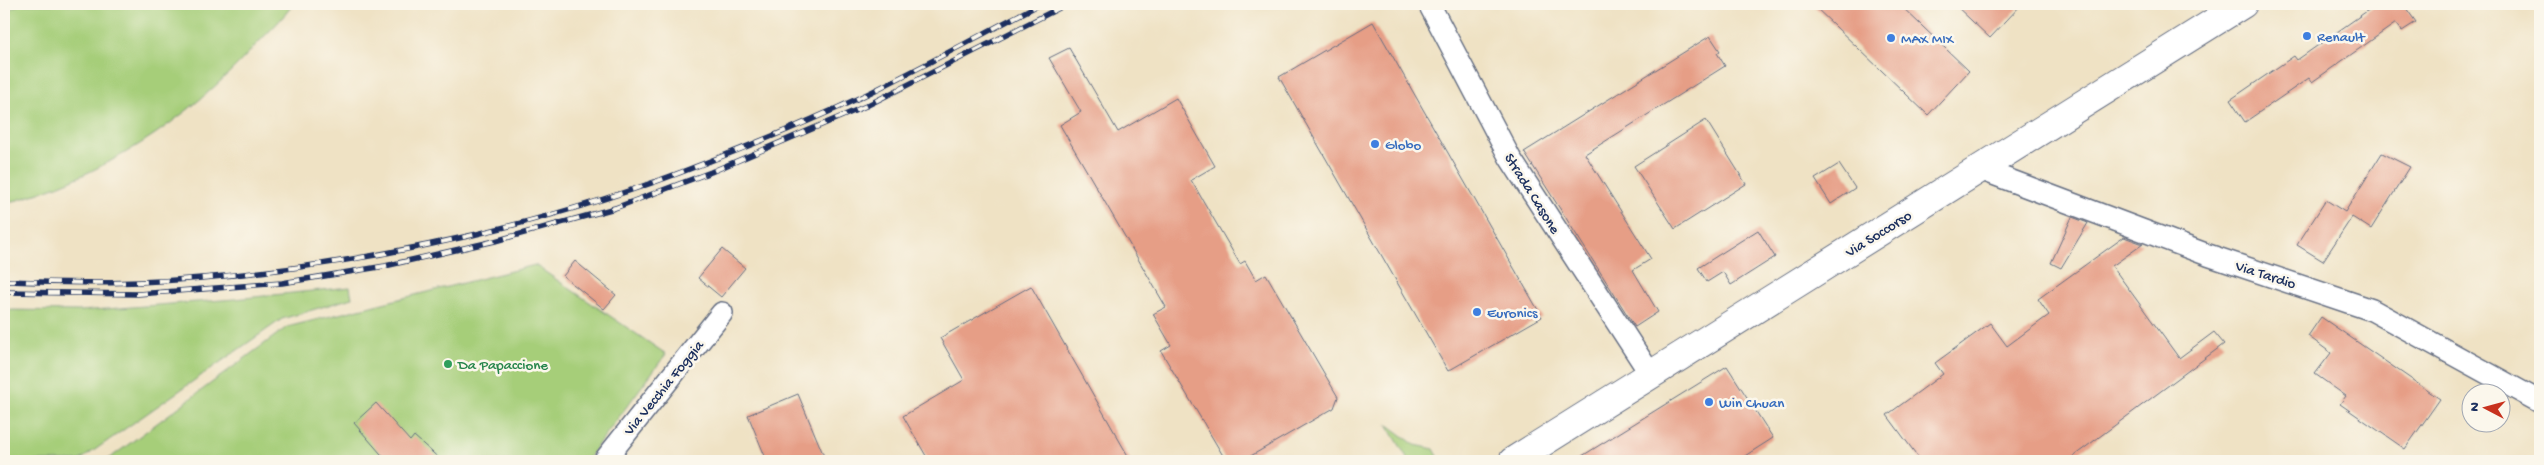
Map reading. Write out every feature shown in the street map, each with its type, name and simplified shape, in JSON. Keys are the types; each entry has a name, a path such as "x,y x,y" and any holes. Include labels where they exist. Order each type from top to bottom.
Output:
{"main road":[{"name":"Via Soccorso","path":"1513,461 2243,4"}],"street":[{"name":"Strada Casone","path":"1430,4 1510,158 1650,375"},
{"name":"Via Tardio","path":"1980,169 2208,255 2372,310 2540,402"},
{"name":"Via Vecchia Foggia","path":"604,461 722,313"}],"green space":[{"path":"20,4 293,4 228,74 171,122 141,143 109,162 76,178 4,204 4,12"},
{"name":"Da Papaccione","path":"535,265 666,354 586,461 106,461 287,327"},
{"path":"350,287 352,298 282,319 79,461 4,461 4,310 81,311 235,299"},
{"path":"1387,424 1415,445 1434,449 1439,458 1435,461 1409,461"}],"building":[{"name":"MAX MIX","path":"1812,4 1899,4 1969,71 1928,115"},
{"path":"1954,4 2022,4 1990,38"},
{"path":"2377,4 2403,4 2416,22 2402,31 2396,23 2312,82 2309,78 2245,122 2230,100 2294,56 2297,60"},
{"path":"1373,22 1542,317 1448,371 1279,77"},
{"path":"1710,36 1720,51 1717,53 1725,66 1585,154 1651,259 1633,270 1658,312 1635,327 1524,152"},
{"path":"1069,48 1118,132 1176,98 1215,166 1191,180 1240,264 1245,261 1256,280 1266,274 1338,397 1334,408 1242,461 1225,459 1161,351 1171,345 1153,314 1166,307 1060,125 1081,112 1049,58"},
{"path":"1706,120 1746,184 1675,229 1634,166"},
{"path":"2382,153 2410,167 2371,229 2352,217 2323,261 2297,245 2326,200 2345,212"},
{"path":"1839,164 1855,188 1831,204 1815,179"},
{"path":"2072,217 2088,223 2061,268 2051,263"},
{"path":"1758,230 1775,257 1731,285 1723,272 1707,282 1698,268"},
{"path":"2124,237 2143,244 2112,266 2179,358 2214,332 2224,344 2067,461 1921,461 1887,415 1943,374 1935,363 1990,323 2007,346 2049,315 2038,299"},
{"path":"722,249 745,268 721,297 698,278"},
{"path":"575,261 616,295 604,309 563,276"},
{"path":"1031,286 1131,461 929,461 903,416 964,380 940,338"},
{"path":"2321,317 2440,399 2405,449 2340,404 2346,396 2315,374 2331,353 2308,336"},
{"name":"Win Chuan","path":"1727,366 1773,438 1737,461 1574,461"},
{"path":"798,394 826,461 767,461 748,415"},
{"path":"376,403 410,441 414,436 442,461 387,461 354,423"}],"railway":[{"path":"4,281 123,283 211,277 355,259 499,229 638,188 764,140 861,97 1040,4"},
{"path":"4,292 138,294 282,283 385,266 495,241 615,208 711,172 866,106 1067,4"}],"place":[{"name":"Renault","path":"2307,36"},
{"name":"MAX MIX","path":"1891,38"},
{"name":"Globo","path":"1375,144"},
{"name":"Euronics","path":"1477,312"},
{"name":"Da Papaccione","path":"448,364"},
{"name":"Win Chuan","path":"1709,402"}]}
